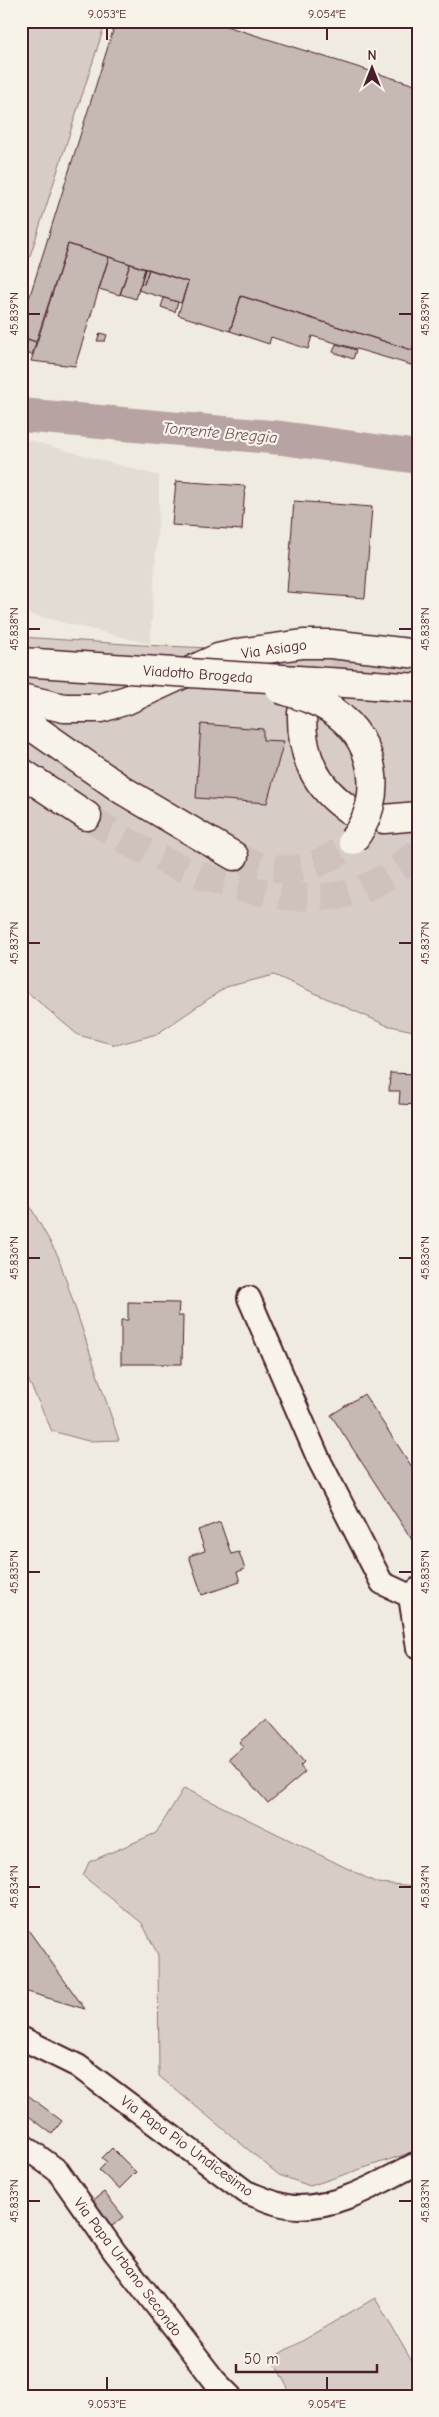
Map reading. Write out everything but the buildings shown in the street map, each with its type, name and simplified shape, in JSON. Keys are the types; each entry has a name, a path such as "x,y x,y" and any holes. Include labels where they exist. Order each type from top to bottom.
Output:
{"main road":[{"name":"Via Asiago","path":"21,698 64,708 101,708 127,700 218,658 303,644 331,644 418,654"},
{"path":"349,658 387,651"},
{"name":"Viadotto Brogeda","path":"21,662 418,688"},
{"path":"246,678 317,702 334,711 356,732 369,755 373,785 369,812 353,840"},
{"path":"302,713 302,734 310,765 327,792 351,811"},
{"path":"21,719 138,800 234,856"},
{"path":"21,772 87,816"},
{"path":"384,820 418,816"}],"street":[{"path":"249,1298 319,1460 382,1583 414,1592 418,1648"},
{"name":"Via Papa Pio Undicesimo","path":"21,2038 78,2066 239,2187 271,2202 297,2207 332,2203 418,2163"},
{"name":"Via Papa Urbano Secondo","path":"21,2144 58,2171 114,2251 215,2381 230,2396"}],"shaded area":[{"path":"21,21 106,21 21,284"},
{"path":"21,438 159,476 159,510 150,644 21,612"},
{"path":"21,637 141,645 418,657 418,1032 386,1025 274,975 226,987 157,1034 116,1045 78,1035 26,991 21,979"},
{"path":"21,1195 26,1199 58,1256 119,1440 88,1441 52,1431 21,1364"},
{"path":"184,1788 377,1883 418,1886 418,2150 310,2186 279,2175 159,2076 158,1955 142,1923 83,1876 89,1862 156,1833"},
{"path":"375,2298 418,2372 418,2396 292,2396 272,2358"}],"waterway":[{"name":"Torrente Breggia","path":"21,415 282,438 418,457"}],"tunnel":[{"path":"306,697 317,677 335,664 349,658"},
{"path":"87,816 139,848 185,869 240,887 296,897 322,897 356,891 385,878 418,852"},
{"path":"234,856 267,867 297,869 326,860 353,840"}]}
